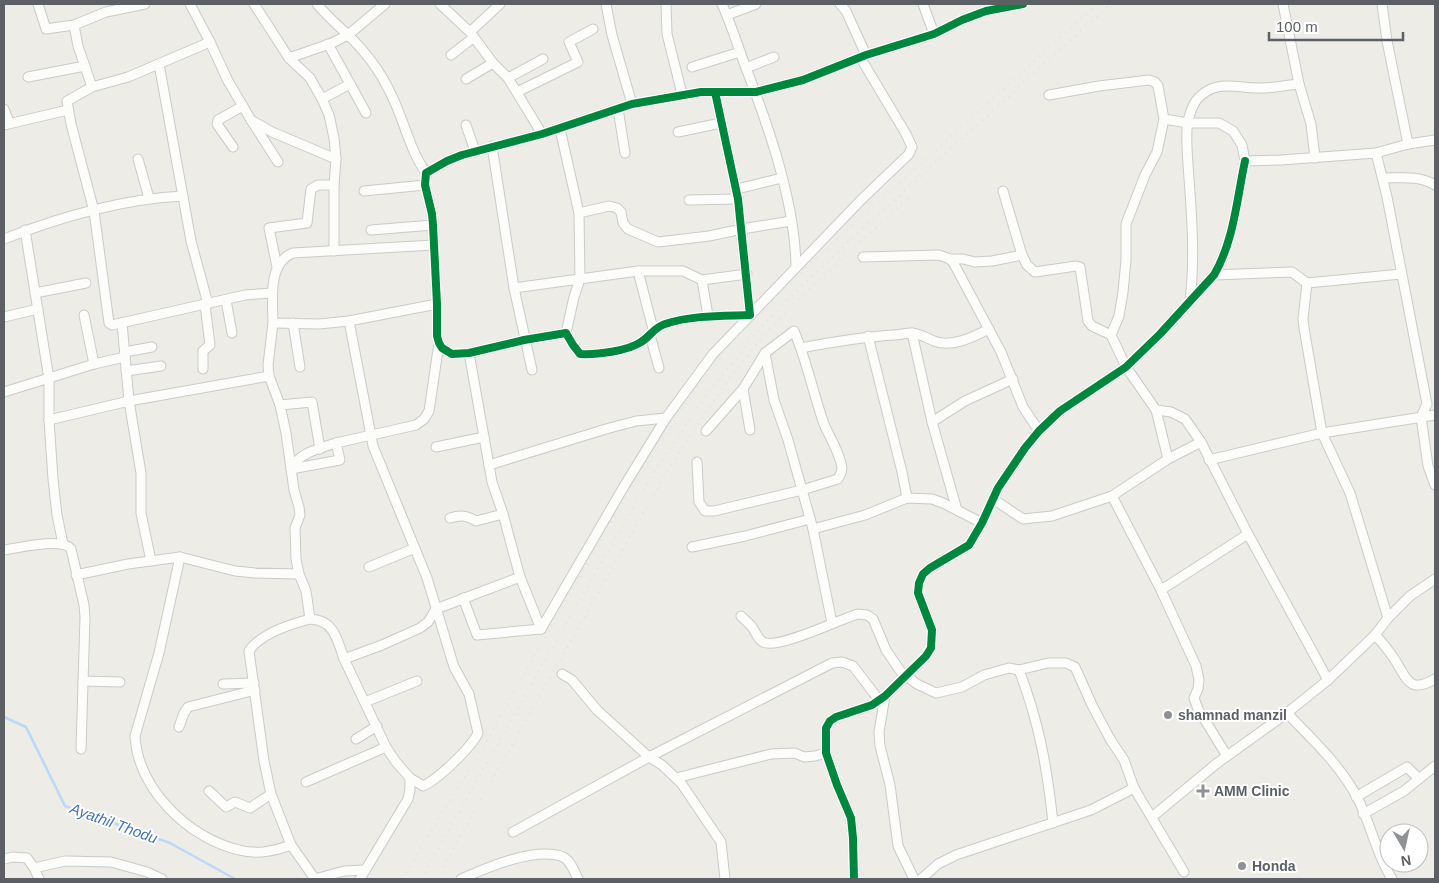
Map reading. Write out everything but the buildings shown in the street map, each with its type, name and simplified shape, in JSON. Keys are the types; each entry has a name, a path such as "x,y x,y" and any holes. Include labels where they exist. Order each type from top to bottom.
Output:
{"street":[{"path":"38,4 46,29 74,25 105,8 145,4"},
{"path":"190,4 228,81 278,162"},
{"path":"254,4 290,58 310,78 329,115 336,159 334,251"},
{"path":"291,469 294,463 303,456 320,449 336,443 416,425 424,419 429,411 438,343 433,225 425,185 426,173 418,161 391,93 371,61 317,4"},
{"path":"290,58 348,35 385,4"},
{"path":"440,4 472,35 493,63 508,78 542,134"},
{"path":"451,55 500,4"},
{"path":"606,4 612,35 632,104"},
{"path":"666,4 667,34 682,94"},
{"path":"722,4 756,92 782,178 796,246 796,267"},
{"path":"727,15 756,4"},
{"path":"541,629 666,418 713,354 861,200 909,154 912,147 863,56 846,11 840,4"},
{"path":"923,4 934,34"},
{"path":"426,173 448,161 475,151 560,129 632,104 682,94 756,92 804,80 863,56 934,34 986,11 1023,4"},
{"path":"1283,4 1299,84 1311,124 1314,158"},
{"path":"1382,4 1387,42 1408,144"},
{"path":"74,25 78,46 92,87"},
{"path":"517,92 578,62 569,42 593,29"},
{"path":"210,42 115,82 92,87 67,101 94,211 107,318 112,325 245,295 272,293"},
{"path":"328,44 366,113"},
{"path":"692,67 740,52"},
{"path":"746,68 774,57"},
{"path":"508,78 543,59"},
{"path":"466,79 493,63"},
{"path":"159,64 182,196 206,304 210,345 203,351 203,369"},
{"path":"28,77 86,66"},
{"path":"1049,95 1149,80 1155,82 1158,86 1164,119 1157,152 1145,175 1126,224 1124,292 1119,316 1111,335"},
{"path":"322,99 350,84"},
{"path":"1190,300 1194,240 1188,159 1188,122 1199,95 1214,88 1258,88 1299,84"},
{"path":"714,92 738,194 750,315"},
{"path":"233,147 217,124 218,120 243,106"},
{"path":"4,109 6,124 68,110"},
{"path":"618,109 625,153"},
{"path":"854,879 854,838 851,818 826,753 826,728 830,721 836,717 872,705 882,698 926,656 930,648 932,630 918,593 919,583 923,574 969,544 1016,461 1039,431 1060,411 1126,367 1160,334 1214,274 1220,264 1231,230 1245,161 1242,145 1233,131 1219,123 1164,119"},
{"path":"251,120 272,132 336,159"},
{"path":"678,132 721,123"},
{"path":"466,125 475,151"},
{"path":"560,129 579,212 580,279 566,333 580,354 593,355 640,343 666,323 708,316 750,315"},
{"path":"1245,161 1376,154 1408,144 1435,140"},
{"path":"492,146 514,288 532,370"},
{"path":"1376,154 1383,178 1427,404 1421,417 1428,466 1435,485"},
{"path":"138,159 149,198"},
{"path":"689,200 738,194 782,178"},
{"path":"1383,178 1416,178 1427,180 1435,186"},
{"path":"278,267 270,228 307,223 312,189 318,185 334,185"},
{"path":"364,191 425,185"},
{"path":"1003,191 1022,255 1027,265 1035,272 1080,267 1088,321 1092,326 1111,335 1126,367 1156,410 1168,459"},
{"path":"4,238 25,230 149,198 182,196"},
{"path":"579,212 609,206 617,208 621,212 623,222 628,229 658,242 709,236 791,222"},
{"path":"371,230 433,225"},
{"path":"25,230 49,379 49,420 54,488 63,544"},
{"path":"310,619 306,591 299,574 296,559 295,528 300,515 294,490 286,432 280,405 269,376 268,365 273,323 272,293 278,267 284,256 293,253 434,245"},
{"path":"863,257 939,255 950,260 954,264 1001,352 1023,407 1039,431"},
{"path":"950,260 963,259 975,262 992,262 1022,255"},
{"path":"514,288 638,271 683,271 702,280 747,274"},
{"path":"638,271 659,368"},
{"path":"1214,274 1292,272 1307,283 1401,274"},
{"path":"702,280 708,316"},
{"path":"35,293 86,283"},
{"path":"1307,283 1303,318 1322,433 1350,493 1388,618"},
{"path":"226,300 232,333"},
{"path":"273,323 319,324 348,321 437,304"},
{"path":"4,317 38,309"},
{"path":"84,315 94,364"},
{"path":"348,321 371,436 393,496 427,578 454,667 469,694 478,734 457,760 429,784 423,786 410,778 386,747 330,628 320,620 310,619 287,626 253,645 249,651 264,761 271,794 291,845 315,878 344,871 365,870"},
{"path":"122,323 129,401 141,474 141,513 151,561"},
{"path":"293,323 300,367"},
{"path":"801,348 868,336 912,333 935,342 945,343 972,338 989,329"},
{"path":"697,462 699,502 705,511 714,511 802,490 838,479 842,469 837,452 822,418 794,331 765,353 743,389 706,431"},
{"path":"438,343 446,352 452,354 469,353 524,340 566,333"},
{"path":"912,333 932,422 957,510"},
{"path":"868,336 902,472 906,498"},
{"path":"4,392 152,347"},
{"path":"469,353 492,482 503,514 520,577 541,629"},
{"path":"765,353 774,400 788,440 813,529 832,623"},
{"path":"126,371 161,366"},
{"path":"49,420 129,401 269,376"},
{"path":"932,422 965,401 1013,379"},
{"path":"743,389 750,430"},
{"path":"280,405 312,402 320,449"},
{"path":"1156,410 1171,412 1185,419 1201,442 1248,534 1328,680"},
{"path":"1209,460 1322,433 1435,415"},
{"path":"489,465 636,421 666,418"},
{"path":"436,447 484,437"},
{"path":"993,499 1023,519 1052,516 1112,496 1168,459 1201,442"},
{"path":"291,469 340,460 336,443"},
{"path":"1112,496 1161,590 1196,666 1199,680 1194,698 1198,710 1227,756"},
{"path":"813,529 865,515 906,498 932,499 982,524"},
{"path":"450,518 460,515 468,516 476,521 503,514"},
{"path":"692,547 745,536 810,519"},
{"path":"1161,590 1248,534"},
{"path":"4,550 50,544 63,544 71,549 84,605 85,629 80,749"},
{"path":"369,567 415,548"},
{"path":"180,558 159,653 136,736 139,761 151,786 160,798 187,824 207,838 239,850 256,852 271,852 291,845"},
{"path":"76,575 128,564 180,558 242,572 299,574"},
{"path":"344,658 382,645 420,628 428,622 436,609 520,577"},
{"path":"1152,817 1227,756 1287,714 1328,680 1375,636 1388,618 1410,596 1435,579"},
{"path":"463,598 477,635 541,629"},
{"path":"741,616 753,628 760,640 765,644 773,644 789,640 858,614 866,615 873,619 886,650 901,672 917,684 936,693 962,687 984,676 1009,668 1019,670 1048,663 1066,663 1075,667 1092,705 1110,739 1124,760 1134,788 1184,872"},
{"path":"1375,636 1387,648 1405,679 1417,686 1428,684 1435,679"},
{"path":"513,832 649,756 832,663 842,662 853,666 882,698 879,732 880,746 890,785 898,846 914,879"},
{"path":"1019,670 1031,700 1042,742 1054,823"},
{"path":"562,674 572,680 597,710 676,778 721,842 725,879"},
{"path":"83,681 120,682"},
{"path":"365,702 417,681"},
{"path":"223,684 255,686"},
{"path":"179,727 188,707 255,686"},
{"path":"1287,714 1324,751 1356,797 1382,865 1392,879"},
{"path":"356,739 377,726"},
{"path":"306,782 386,747"},
{"path":"676,778 771,754 795,753 804,758 826,753"},
{"path":"1363,814 1404,791 1435,766"},
{"path":"1356,797 1407,767 1417,776"},
{"path":"360,879 408,799 410,778"},
{"path":"921,879 938,864 956,855 1091,810 1134,788"},
{"path":"208,791 226,807 235,802 250,808 271,794"},
{"path":"461,879 497,863 545,854 564,858 571,865 578,879"},
{"path":"4,859 13,857 27,858 39,879"},
{"path":"34,868 65,861 111,862 147,872 162,879"}],"waterway":[{"name":"Ayathil Thodu","path":"4,717 26,727 65,806 170,843 235,879"}],"railway":[{"path":"403,879 480,753 627,495 682,408 724,351 773,299 833,243 1097,4"},
{"path":"421,879 655,470 710,390 757,332 785,302 1110,4"},
{"path":"436,879 670,466 717,397 741,363 785,313 911,195"}],"cycle path":[{"path":"715,92 738,199 750,315 708,316 675,321 658,328 635,345 620,350 594,354 580,354 566,333 524,340 469,353 452,354 442,348 437,336 433,225 425,185 426,173 462,155 542,134 632,104 701,92 756,92 803,80 866,55 934,34 986,11 1023,4"},
{"path":"854,879 851,818 826,753 826,728 830,721 836,717 872,705 885,696 926,656 931,648 932,630 918,593 919,583 923,574 969,545 982,523 998,488 1039,431 1060,411 1126,367 1160,334 1214,275 1221,262 1230,234 1245,161"}],"place":[{"name":"shamnad manzil","path":"1168,715"},
{"name":"AMM Clinic","path":"1203,791"},
{"name":"Honda","path":"1242,866"}]}
